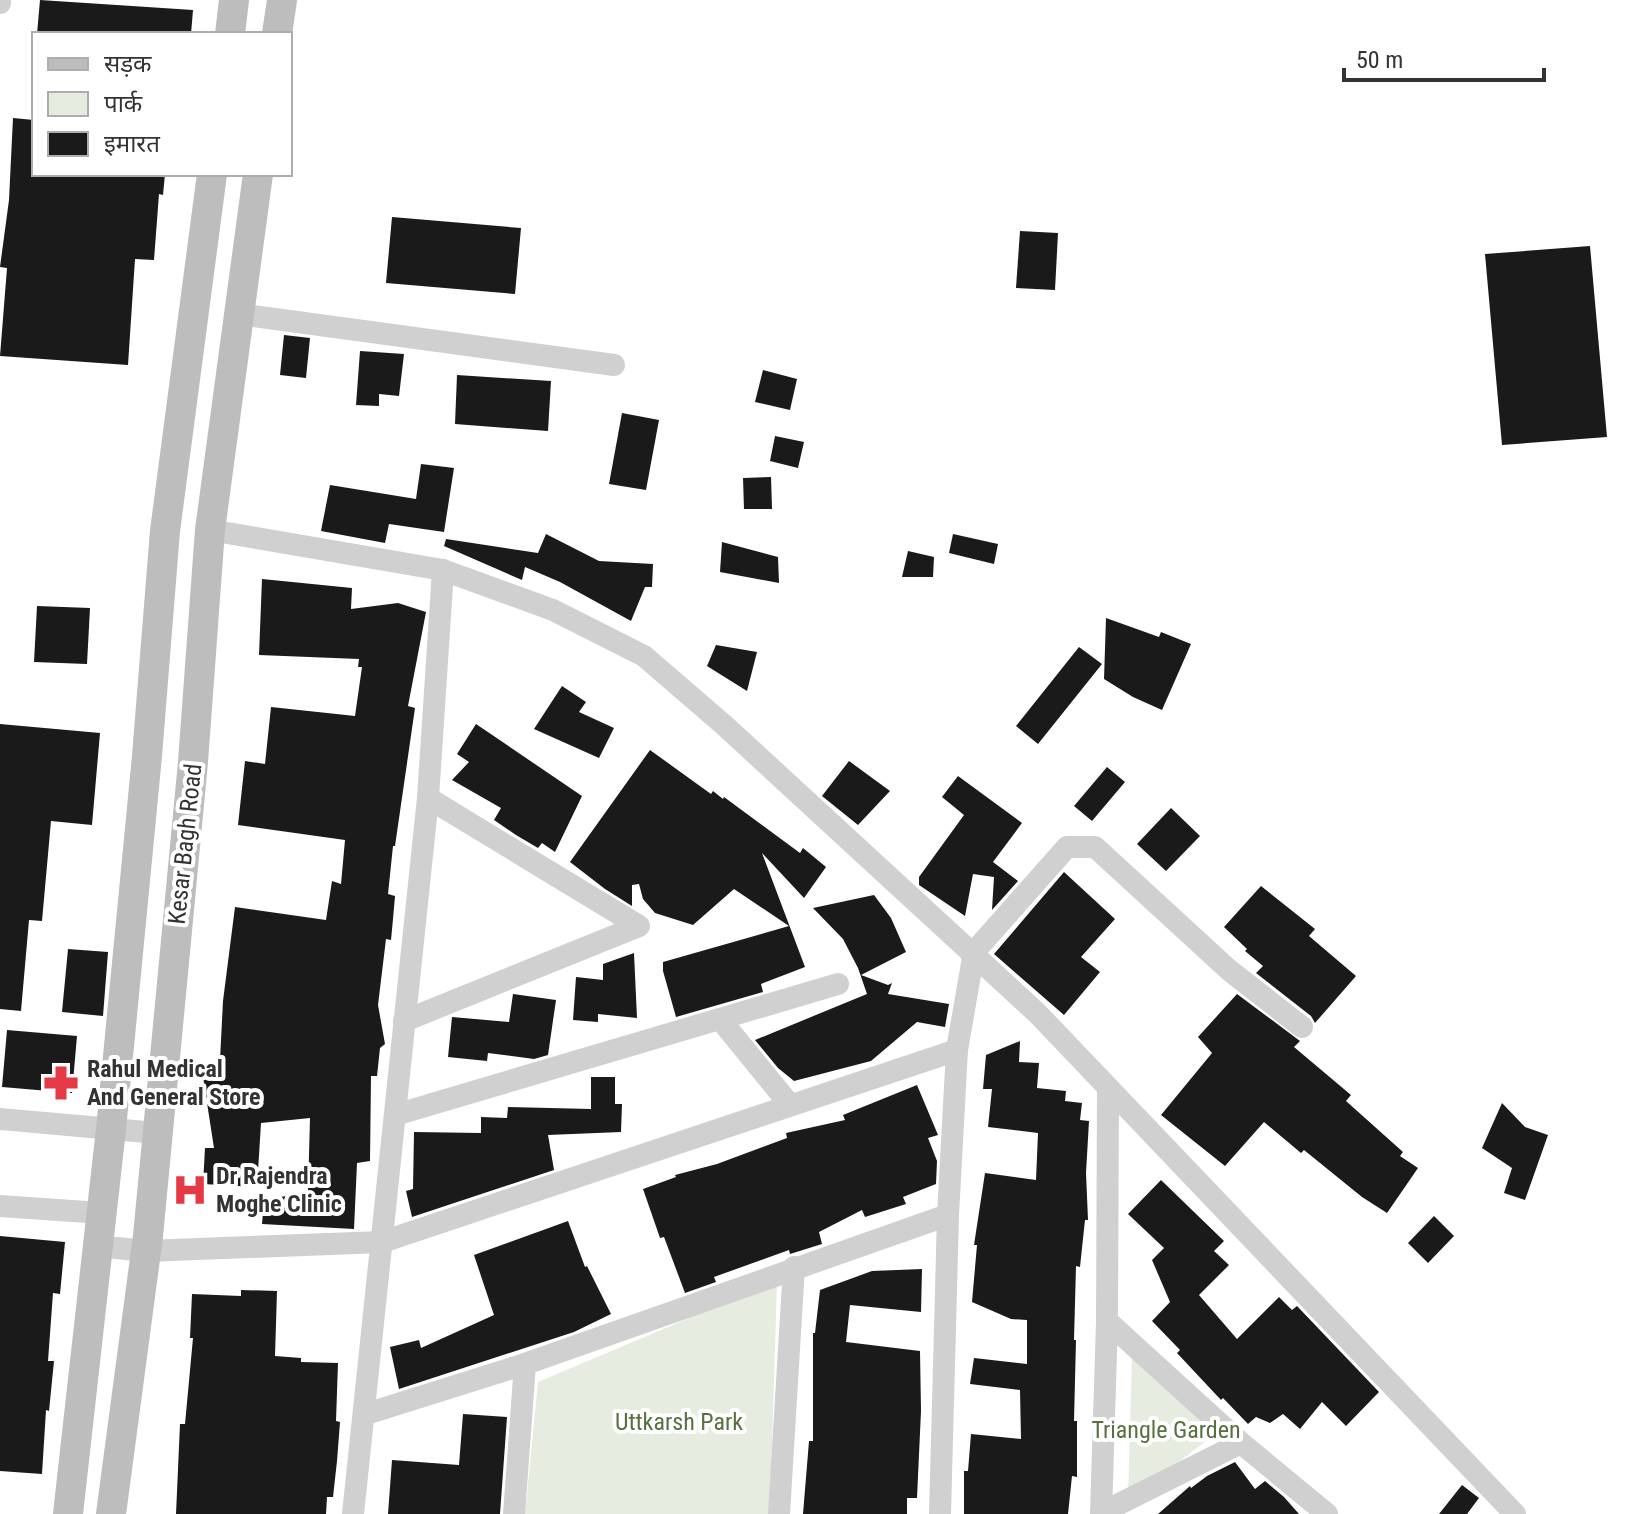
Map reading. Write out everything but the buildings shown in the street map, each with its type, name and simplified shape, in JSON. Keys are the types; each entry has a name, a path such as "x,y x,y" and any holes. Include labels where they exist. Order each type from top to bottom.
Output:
{"main road":[{"path":"230,32 234,0"},
{"path":"277,32 282,0"},
{"name":"Kesar Bagh Road","path":"68,1514 111,1129 165,531 212,176"},
{"name":"Kesar Bagh Road","path":"111,1514 146,1251 193,762 210,530 258,176"}],"street":[{"path":"239,314 614,365"},
{"path":"210,530 443,570 553,610 644,656 974,952 1037,1013 1515,1514"},
{"path":"353,1514 366,1414 428,798 443,570"},
{"path":"404,1021 639,926 428,798"},
{"path":"940,1514 948,1215 957,1050 974,952 1067,847 1095,847 1229,970 1302,1027"},
{"path":"395,1115 838,984"},
{"path":"720,1019 790,1105"},
{"path":"97,1246 146,1251 382,1242 957,1050"},
{"path":"1108,1088 1107,1321 1101,1514 1241,1443"},
{"path":"0,1119 157,1133"},
{"path":"0,1206 101,1213"},
{"path":"366,1414 525,1364 948,1215"},
{"path":"779,1514 794,1267"},
{"path":"1107,1321 1241,1443 1327,1514"},
{"path":"514,1514 525,1364"}],"green space":[{"name":"Uttkarsh Park","path":"777,1281 770,1514 525,1514 538,1382"},
{"name":"Triangle Garden","path":"1132,1354 1217,1432 1128,1502"}],"place":[{"name":"Rahul Medical And General Store","path":"61,1083"},
{"name":"Dr Rajendra Moghe Clinic","path":"190,1190"}]}
